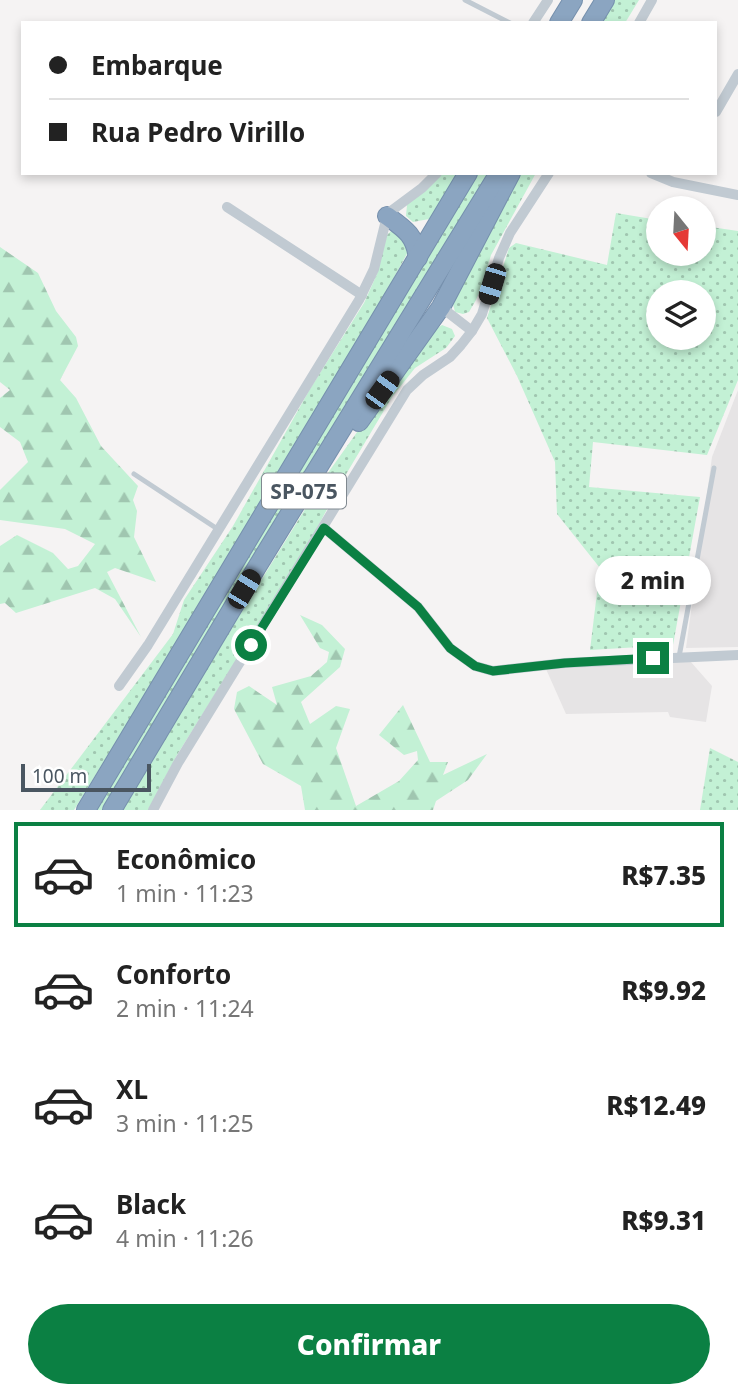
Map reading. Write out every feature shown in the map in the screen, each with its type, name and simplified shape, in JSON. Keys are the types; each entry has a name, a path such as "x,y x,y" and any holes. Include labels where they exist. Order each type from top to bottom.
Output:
{"highway":[{"path":"560,21 573,0"},
{"path":"592,21 604,0"},
{"name":"SP-075","path":"86,810 467,175"},
{"name":"SP-075","path":"112,810 498,175"},
{"path":"304,491 338,451 441,307 510,175"},
{"path":"389,214 415,226 426,226 440,219"},
{"path":"389,214 411,236 418,258"}],"street":[{"path":"534,21 548,0"},
{"path":"640,21 652,0"},
{"path":"717,110 738,74"},
{"path":"119,687 148,645 362,295 374,269 389,214 434,175"},
{"path":"153,810 178,763 407,390 423,375 450,357 472,331 484,309 507,240 548,175"},
{"path":"676,178 738,195"},
{"path":"227,207 362,295"},
{"path":"441,307 472,331"},
{"path":"324,528 418,607 450,648 475,666 493,671 565,663 738,655"}],"lane":[{"path":"465,0 506,21"},
{"path":"679,657 714,468"},
{"path":"134,474 219,530"}],"shaded area":[{"path":"738,390 738,647 686,648 712,457"},
{"path":"690,661 712,686 706,722 670,717 668,712 566,714 546,669"}],"green space":[{"path":"611,0 639,0 626,21 597,21"},
{"path":"439,175 459,175 439,208 429,219 413,222 406,216 407,205"},
{"path":"474,175 492,175 105,810 93,810"},
{"path":"514,175 535,175 491,255 483,283 469,312 455,312 454,293"},
{"path":"616,213 646,218 646,266 716,266 716,228 738,231 738,380 707,455 593,442 589,487 700,497 673,645 590,650 600,568 557,514 555,462 517,376 487,318 509,248 516,243 607,265"},
{"path":"394,228 400,230 409,250 332,391 74,810 40,810 173,634 184,600 233,526 310,389 364,303 377,274 387,235"},
{"path":"0,247 38,273 56,311 76,337 78,346 60,380 76,398 101,446 138,486 133,500 137,511 134,537 156,582 115,568 107,572 141,637 115,599 95,588 16,613 5,603 0,604 0,546 17,535 53,553 68,569 78,566 95,544 65,529 0,520 0,490 28,462 20,442 0,427 0,398 10,390 0,382"},
{"path":"442,325 452,329 455,336 446,348 415,368 392,397 305,550 177,755 148,810 119,810 325,477 425,337"},
{"path":"300,615 322,625 345,649 340,667 301,702 310,724 336,706 350,709 336,748 356,806 399,781 418,760 417,751 404,755 379,735 403,705 430,762 448,762 443,775 487,754 468,780 436,801 433,810 305,810 301,786 263,764 234,709 237,692 249,686 277,705 272,687 311,676 327,662 329,652 320,648"},
{"path":"710,748 738,762 738,810 700,810"}],"route":[{"path":"251,645 324,528 418,607 450,648 475,666 493,671 565,663 653,658"}]}
